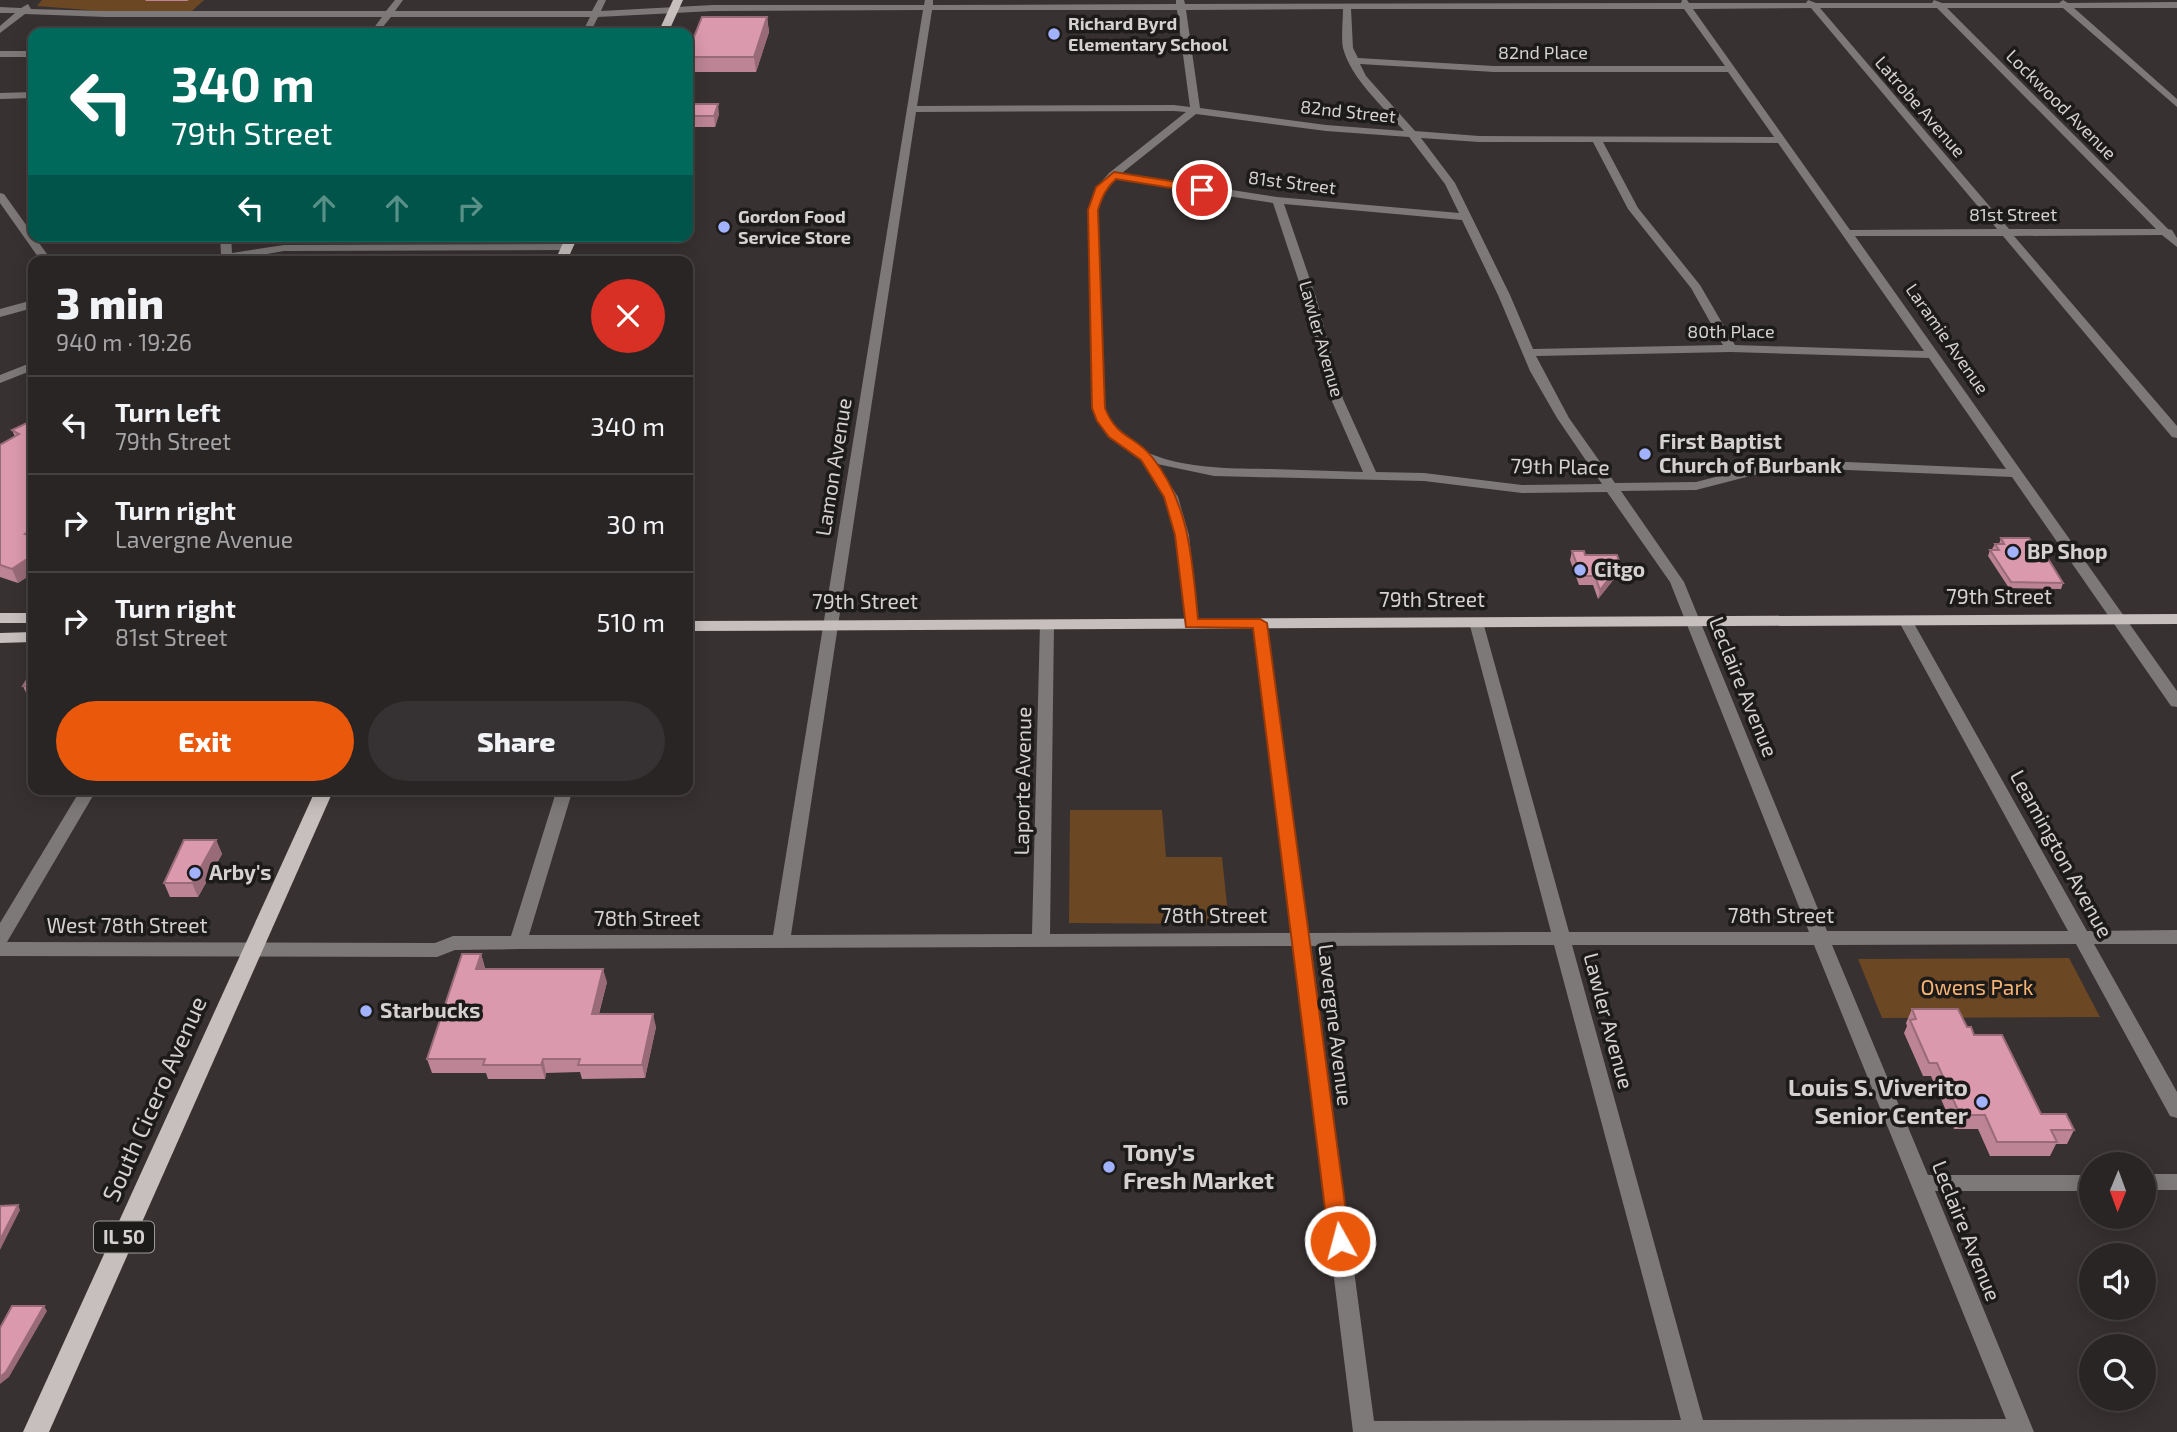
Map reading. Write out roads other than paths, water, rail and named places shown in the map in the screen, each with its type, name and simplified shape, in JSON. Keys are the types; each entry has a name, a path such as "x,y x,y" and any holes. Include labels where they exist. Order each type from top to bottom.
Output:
{"main road":[{"path":"665,28 678,0"},
{"path":"0,618 28,618"},
{"name":"79th Street","path":"693,626 2177,619"},
{"path":"0,638 28,637"},
{"name":"South Cicero Avenue","path":"36,1432 322,795"}],"street":[{"path":"0,30 34,0"},
{"path":"378,28 399,0"},
{"path":"589,28 602,0"},
{"path":"1180,3 1195,110 1114,175 1102,187 1093,210 1098,408 1103,421 1113,434 1146,457 1171,497 1178,516 1191,624"},
{"name":"Laramie Avenue","path":"1685,3 2177,702"},
{"name":"Latrobe Avenue","path":"1811,3 2177,434"},
{"name":"Lockwood Avenue","path":"1937,3 2171,232 2177,244"},
{"path":"2062,3 2177,104"},
{"path":"0,10 106,14 596,14 713,8 928,4 2177,5"},
{"name":"Lamon Avenue","path":"781,941 928,4"},
{"name":"Leclaire Avenue","path":"1347,6 1348,48 1362,77 1442,170 1467,217 1528,353 1563,418 1677,582 2023,1431"},
{"path":"0,54 28,54"},
{"name":"82nd Place","path":"1353,61 1494,69 1732,69"},
{"path":"0,96 28,95"},
{"name":"82nd Street","path":"912,109 1195,110 1326,128 1414,136 1597,141 1782,140"},
{"path":"1597,141 1633,209 1696,287 1731,348"},
{"name":"81st Street","path":"1114,175 1277,200 1467,217"},
{"path":"0,196 28,231"},
{"name":"Lawler Avenue","path":"1277,200 1310,297 1337,399 1372,477"},
{"name":"81st Street","path":"1849,233 2171,232"},
{"path":"226,242 227,255"},
{"path":"342,247 345,242"},
{"path":"224,256 284,248 569,242"},
{"path":"0,313 28,305"},
{"name":"80th Place","path":"1528,353 1731,348 1934,355"},
{"path":"0,379 28,368"},
{"name":"79th Place","path":"1146,457 1214,472 1424,477 1522,489 1696,486 1758,470 1801,464 2017,473"},
{"name":"Leamington Avenue","path":"1905,620 2177,1110"},
{"name":"Lawler Avenue","path":"1476,622 1695,1432"},
{"name":"Lavergne Avenue","path":"1260,623 1364,1432"},
{"name":"Laporte Avenue","path":"1041,939 1047,624"},
{"path":"0,939 85,795"},
{"path":"518,942 563,795"},
{"name":"78th Street","path":"253,949 436,950 453,943 518,942 2177,937"},
{"name":"West 78th Street","path":"0,949 253,949"},
{"path":"1921,1183 2079,1182"},
{"path":"2156,1182 2177,1182"},
{"path":"1364,1432 2023,1431"}],"place":[{"name":"Richard Byrd Elementary School","path":"1054,34"},
{"name":"Gordon Food Service Store","path":"724,227"},
{"name":"First Baptist Church of Burbank","path":"1645,454"},
{"name":"BP Shop","path":"2013,552"},
{"name":"Citgo","path":"1580,570"},
{"name":"Arby's","path":"195,873"},
{"name":"Starbucks","path":"366,1011"},
{"name":"Louis S. Viverito Senior Center","path":"1982,1102"},
{"name":"Tony's Fresh Market","path":"1109,1167"}],"park label":[{"name":"Owens Park","path":"1977,988"}]}
